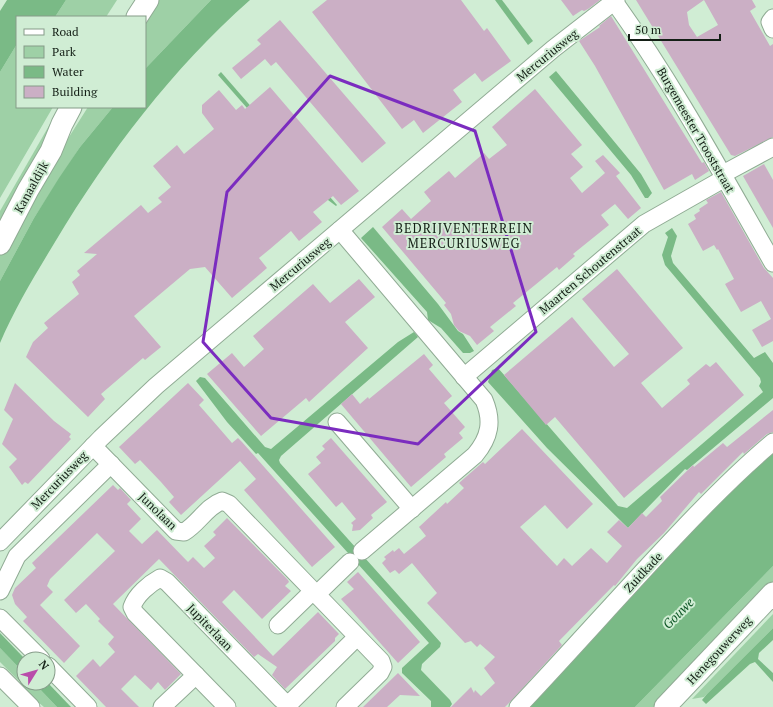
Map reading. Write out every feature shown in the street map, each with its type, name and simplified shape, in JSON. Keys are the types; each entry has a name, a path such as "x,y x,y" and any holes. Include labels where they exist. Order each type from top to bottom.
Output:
{"main road":[{"path":"126,16 135,0"},
{"path":"138,16 148,0"},
{"name":"Kanaaldijk","path":"0,244 28,190 51,151 70,108"},
{"name":"Kanaaldijk","path":"51,151 70,129 82,108"},
{"name":"Henegouwerweg","path":"665,707 773,592"}],"street":[{"name":"Burgemeester Trooststraat","path":"614,1 647,48 671,86 773,263"},
{"name":"Mercuriusweg","path":"0,542 93,446 156,386 553,49 614,1"},
{"path":"773,18 770,22 773,29"},
{"name":"Maarten Schoutenstraat","path":"464,377 644,224 773,147"},
{"path":"278,625 475,455 486,440 490,421 484,400 340,230"},
{"path":"338,422 412,508"},
{"name":"Zuidkade","path":"518,707 646,567 717,493 773,442"},
{"name":"Junolaan","path":"93,446 176,530 184,532 190,529 216,503 222,501 229,504 357,637 383,667 380,673 345,707"},
{"name":"Mercuriusweg","path":"0,591 17,556 111,464"},
{"name":"Jupiterlaan","path":"228,707 135,613 132,607 134,600 153,581 160,578 167,582 286,703 291,702 357,637"},
{"path":"0,618 33,651"},
{"path":"56,674 88,707"},
{"path":"162,707 196,674"},
{"path":"0,676 31,707"}],"highlighted area":[{"path":"330,76 475,131 536,332 418,444 271,418 203,342 227,192"}],"green space":[{"path":"66,0 117,0 107,16 56,16"},
{"path":"152,0 211,0 146,68 145,16"},
{"path":"16,46 16,108 52,108 0,198 0,72"},
{"path":"65,108 0,223 0,211 58,110"},
{"path":"87,108 112,108 80,147 34,218 0,281 0,253 38,186"},
{"path":"773,566 773,582 656,707 635,707"},
{"path":"773,614 773,628 704,697 692,699"},
{"path":"0,648 16,665 16,678 0,662"},
{"path":"23,691 42,691 57,707 44,707 38,702 36,704"}],"water":[{"path":"7,0 66,0 56,16 16,16 16,46 0,72 0,11"},
{"path":"211,0 250,0 194,54 168,83 120,144 97,176 48,254 19,304 0,343 0,281 34,218 59,178 80,147 112,108 146,108 146,68"},
{"path":"495,0 502,0 533,41 528,45"},
{"path":"556,71 641,174 652,193 648,198 645,198 631,175 549,77"},
{"path":"221,72 337,205 336,206 328,200 218,75"},
{"path":"373,227 438,304 458,331 463,334 474,351 470,353 463,353 441,328 428,320 427,312 361,238"},
{"path":"672,228 677,236 671,256 673,263 754,358 765,352 773,363 773,398 687,470 685,469 628,528 547,448 488,382 492,370 498,368 618,506 627,508 763,392 759,386 761,382 760,378 665,265 662,255 668,237 665,233"},
{"path":"414,332 418,337 281,456 279,460 280,463 441,643 440,647 422,664 421,670 450,700 452,704 450,707 431,707 431,701 402,673 402,668 429,643 258,453 256,454 227,422 196,381 200,377 205,378 265,447 271,449 398,342"},
{"name":"Gouwe","path":"773,448 773,566 635,707 526,707 685,533"},
{"path":"773,628 773,640 759,653 758,659 773,673 773,682 755,662 750,664 706,704 702,700 707,694"},
{"path":"0,633 17,651 16,651 16,665 0,648"},
{"path":"42,691 56,691 71,707 57,707"}],"building":[{"path":"327,0 461,0 484,31 487,28 511,61 482,82 475,73 453,90 462,102 423,133 414,120 402,129 312,12"},
{"path":"561,0 600,0 588,9 584,11 582,10 573,16"},
{"path":"636,0 704,0 752,0 756,7 750,11 770,46 773,44 773,137 735,156 731,155","holes":["704,0 718,25 697,37 689,25 687,12"]},
{"path":"611,16 702,163 704,162 709,171 695,180 692,174 664,190 595,66 579,41 600,27 599,26"},
{"path":"280,20 386,143 362,163 276,62 271,66 265,59 241,79 232,68 261,44 257,40"},
{"path":"270,87 359,191 341,205 333,196 313,212 322,222 299,241 291,231 259,258 267,268 232,298 205,267 190,269 134,316 161,347 145,360 143,358 101,394 105,399 88,417 26,357 33,342 48,328 44,323 79,294 72,282 80,275 77,271 97,254 84,253 141,205 148,213 162,202 158,198 171,187 153,166 177,145 184,154 214,129 202,113 202,105 219,90 236,110 242,105 245,109"},
{"path":"535,89 582,145 571,154 583,167 570,178 582,193 605,173 595,161 603,155 620,173 616,176 641,208 628,219 615,204 601,215 609,225 573,254 575,256 559,270 557,267 513,303 516,306 490,327 494,331 477,345 470,336 459,331 454,325 451,314 444,305 446,303 382,227 402,209 411,219 431,201 424,192 449,171 455,178 484,153 489,159 507,145 492,127"},
{"path":"764,164 773,180 773,228 743,176"},
{"path":"721,192 764,268 773,278 773,341 762,347 752,330 771,319 761,301 741,312 725,284 734,279 718,249 717,250 714,245 703,251 688,224 696,219 694,215 700,211 699,209 708,203 706,200"},
{"path":"617,269 683,348 641,383 662,408 690,384 687,380 706,364 710,367 716,362 744,395 624,498 555,417 546,425 504,375 572,317 614,367 629,354 582,299"},
{"path":"359,279 375,297 345,322 368,348 309,402 306,398 261,436 207,374 232,353 244,367 264,349 253,336 313,284 330,303"},
{"path":"424,354 433,365 429,369 452,396 444,403 465,427 459,433 463,438 444,454 446,457 411,487 341,404 352,394 360,404 368,397 369,399"},
{"path":"15,383 54,421 71,434 69,437 71,439 28,484 25,482 22,485 9,467 17,459 2,444 13,419 4,410"},
{"path":"188,383 204,400 199,405 232,443 238,438 242,442 335,547 312,567 244,490 256,479 240,461 181,515 169,502 174,497 161,482 140,460 135,464 119,447"},
{"path":"773,410 773,432 767,434 744,454 743,452 701,494 699,492 664,533 637,559 615,586 614,585 559,641 562,645 505,707 451,707 471,687 474,693 475,690 481,696 495,683 484,668 495,657 480,644 477,647 471,641 465,643 427,603 437,593 412,563 399,574 395,570 390,573 382,563 386,559 384,557 393,550 394,552 399,548 404,554 426,536 419,527 446,502 447,504 464,488 459,483 483,462 485,464 522,429 593,504 567,529 545,505 520,527 557,566 564,558 572,566 591,548 607,563 622,546 607,532 619,520 628,528 642,513 646,517 662,501 660,497 693,465 694,467 723,443 727,447"},
{"path":"331,438 387,502 371,515 373,518 360,530 352,531 353,525 351,523 356,519 342,502 336,507 308,474 321,463 316,457 325,449 322,446"},
{"path":"113,485 118,490 120,488 131,500 127,504 141,519 129,531 142,544 157,530 188,562 193,557 204,568 215,558 204,546 216,535 213,532 227,518 288,580 289,582 285,586 291,591 262,619 234,590 222,602 273,656 318,612 339,634 335,638 335,641 285,689 272,675 277,667 258,654 254,657 159,559 113,604 181,674 165,690 158,682 151,690 135,675 121,689 139,707 106,707 76,676 93,659 100,667 115,652 108,644 114,637 98,621 100,619 86,604 76,613 64,600 115,551 97,533 50,579 47,586 53,592 40,605 80,646 64,663 56,655 56,651 52,651 23,621 27,617 15,604 12,595 15,588 36,568 32,563"},
{"path":"358,572 420,642 398,663 341,599 354,589 347,582"},
{"path":"398,673 420,696 400,695 387,707 363,707"}],"district":[{"name":"BEDRIJVENTERREIN MERCURIUSWEG","path":"464,236"}]}
